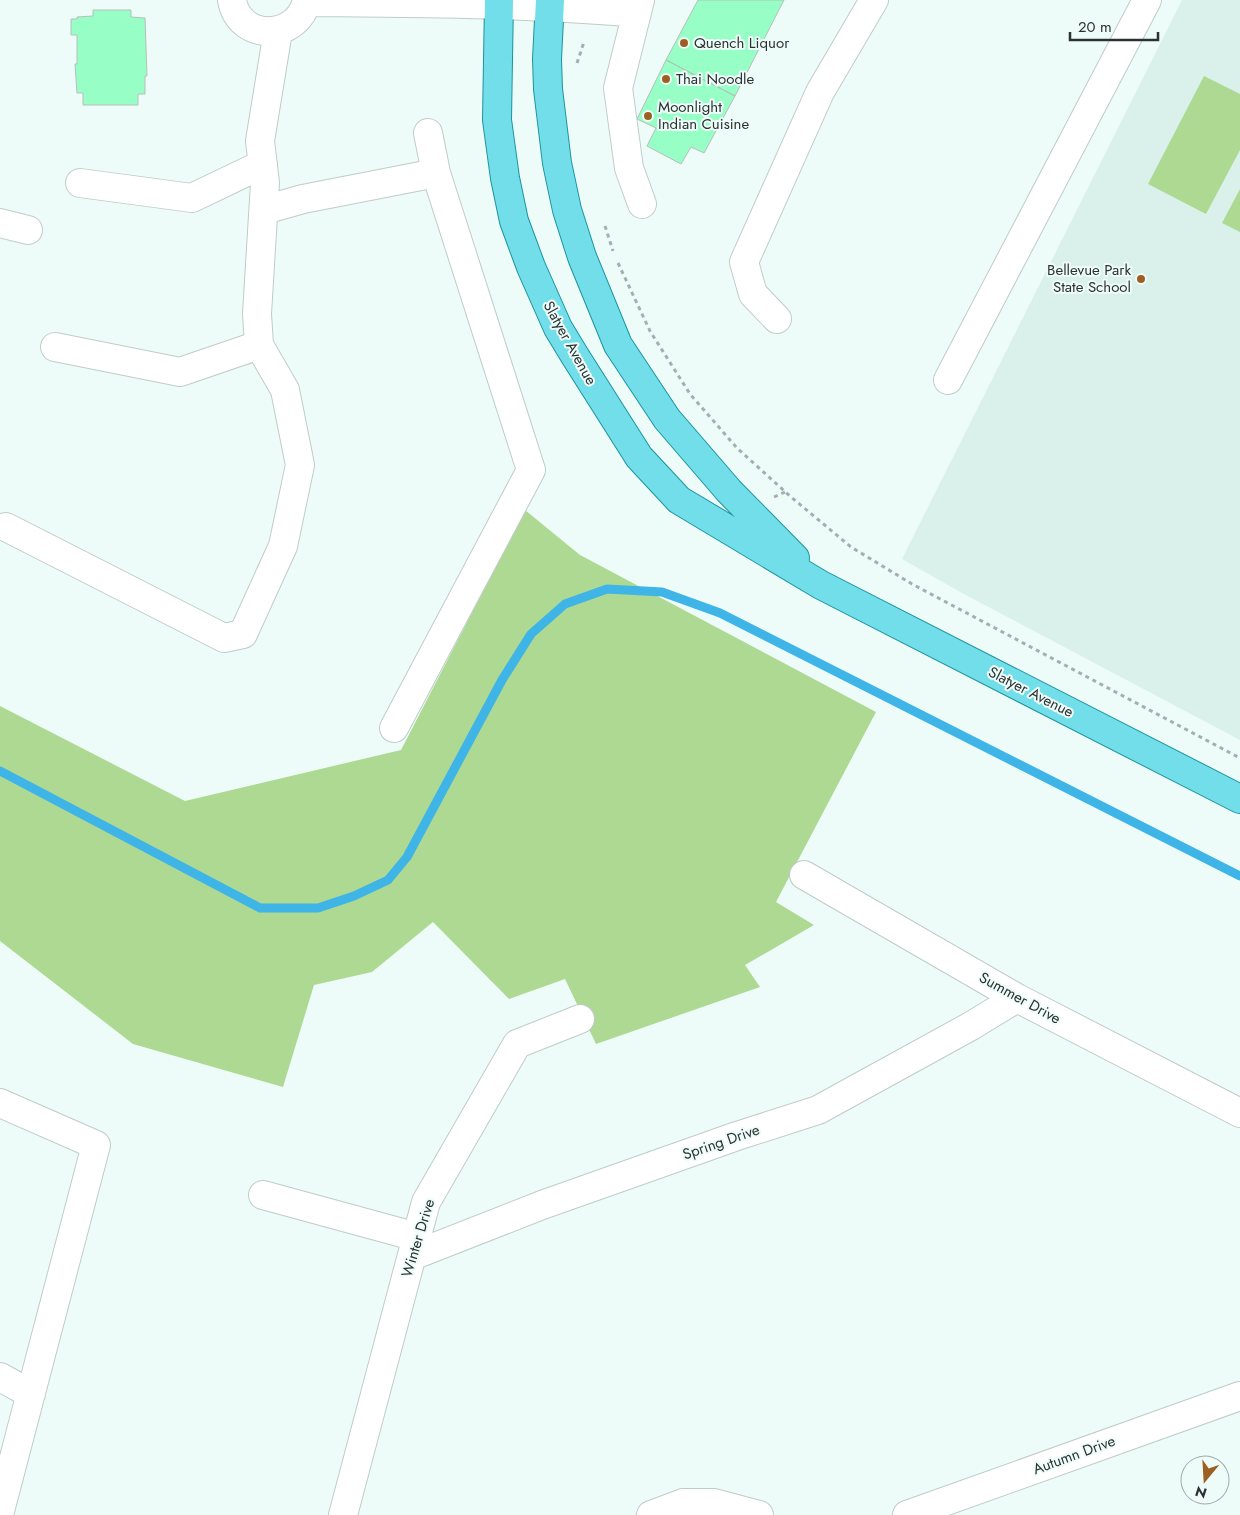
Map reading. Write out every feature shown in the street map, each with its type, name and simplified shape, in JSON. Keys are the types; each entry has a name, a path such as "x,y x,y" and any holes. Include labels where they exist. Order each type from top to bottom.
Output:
{"main road":[{"name":"Slatyer Avenue","path":"499,2 497,120 505,178 514,221 531,267 562,335 639,457 679,500 821,585 1240,799"},
{"name":"Slatyer Avenue","path":"550,3 547,59 548,89 557,163 567,210 582,257 618,345 667,419 729,491 821,585"}],"street":[{"path":"232,0 233,6 240,18 251,27 264,32 278,31 291,25 302,15 307,1 499,2 638,6 618,88 629,168 642,204"},
{"path":"777,319 754,294 744,262 820,92 874,0"},
{"path":"948,380 1147,0"},
{"path":"6,527 224,638 244,634 283,546 300,465 285,390 259,345 257,314 265,183 260,141 278,31"},
{"path":"394,728 531,470 436,173 428,133"},
{"path":"80,183 192,198 262,164"},
{"path":"264,210 303,199 436,173"},
{"path":"0,223 28,230"},
{"path":"56,347 180,372 259,345"},
{"name":"Summer Drive","path":"804,874 1016,998 1240,1113"},
{"name":"Spring Drive","path":"415,1246 552,1202 818,1110 971,1026 1016,998"},
{"name":"Winter Drive","path":"344,1515 426,1202 517,1044 580,1020"},
{"path":"0,1103 96,1145 0,1511"},
{"path":"263,1195 415,1246"},
{"path":"0,1378 31,1394"},
{"name":"Autumn Drive","path":"907,1515 1240,1396"},
{"path":"651,1515 683,1503 714,1503 759,1515"}],"path":[{"path":"577,71 577,62 584,42"},
{"path":"603,220 615,257 650,331 690,394 737,448 791,497 852,547 912,584 1240,758"}],"shaded area":[{"name":"Bellevue Park State School","path":"1182,0 1240,0 1240,740 962,593 902,559"}],"green space":[{"path":"1204,76 1240,94 1240,150 1206,214 1148,184"},
{"path":"1240,189 1240,232 1222,223"},
{"path":"525,510 580,555 876,712 776,902 814,925 745,965 760,987 596,1044 565,979 509,999 433,922 372,972 314,985 283,1087 133,1044 0,941 0,706 185,801 401,750"}],"building":[{"path":"698,0 784,0 735,96 666,60"},
{"path":"93,10 131,10 131,17 145,18 147,76 145,76 145,94 138,94 138,105 83,105 83,93 77,93 75,64 77,64 77,35 71,35 71,19 93,16"},
{"path":"666,60 735,96 704,153 691,147 681,164 647,146 656,128 637,119"}],"waterway":[{"path":"0,771 260,908 318,908 354,896 388,880 407,857 502,680 531,634 565,604 607,589 662,592 720,613 1240,876"}],"place":[{"name":"Quench Liquor","path":"684,43"},
{"name":"Thai Noodle","path":"666,79"},
{"name":"Moonlight Indian Cuisine","path":"648,116"},
{"name":"Bellevue Park State School","path":"1141,279"}]}
